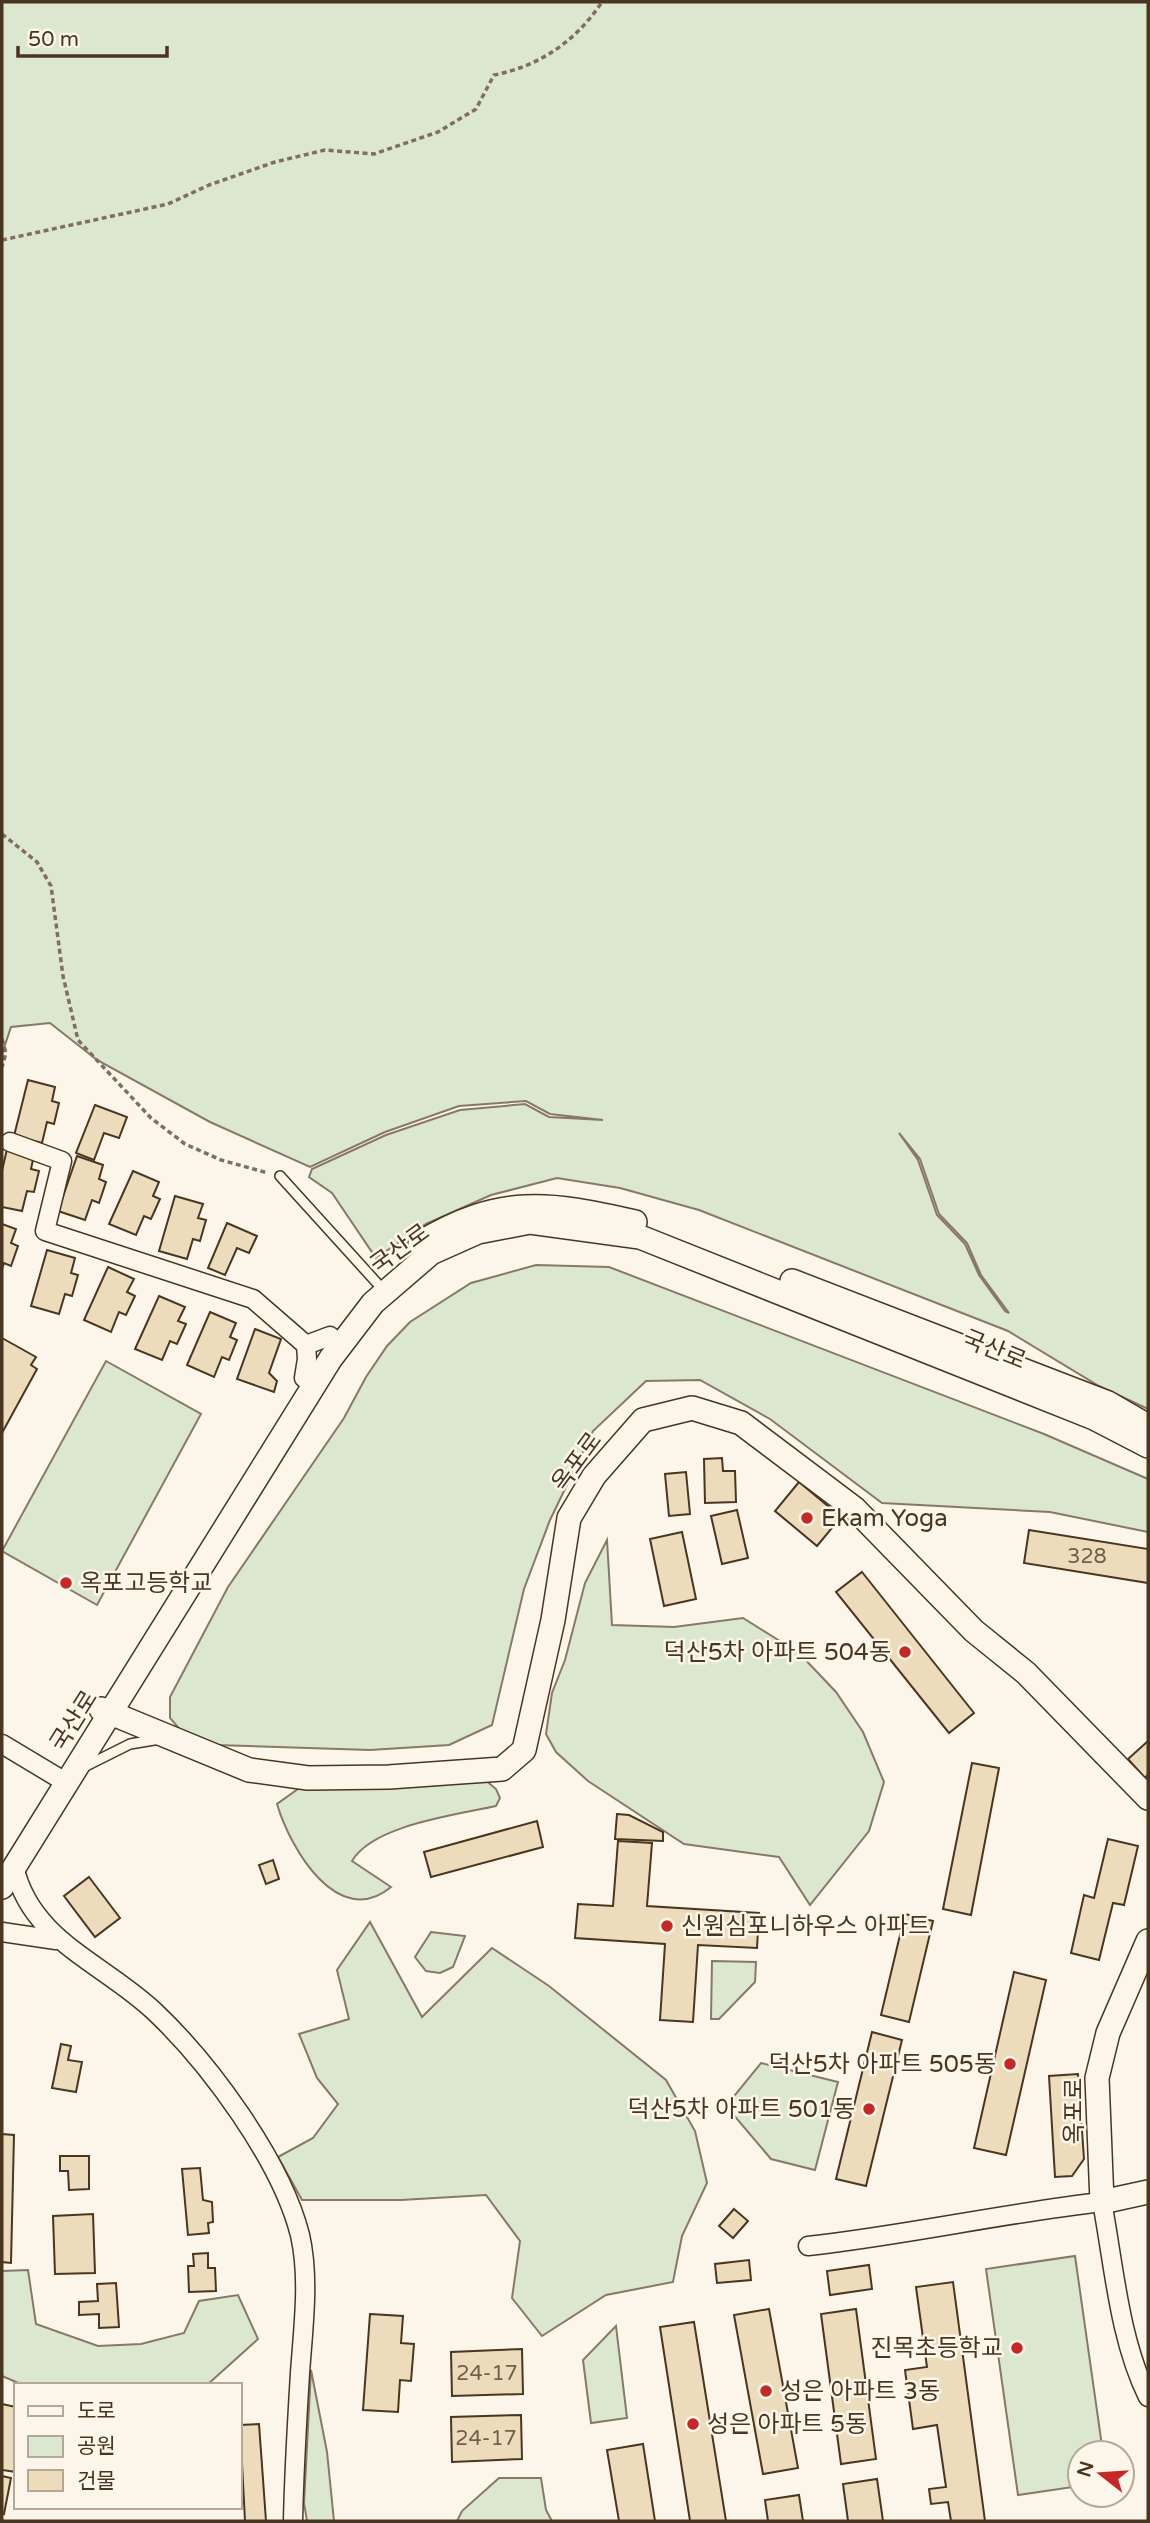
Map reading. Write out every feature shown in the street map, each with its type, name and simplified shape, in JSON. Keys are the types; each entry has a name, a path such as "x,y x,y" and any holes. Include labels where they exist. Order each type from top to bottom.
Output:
{"street":[{"path":"10,1142 62,1161 45,1231 253,1299 306,1345 304,1378"},
{"name":"국산로","path":"2,1887 8,1867 65,1779 330,1336 377,1283 421,1242 476,1214 534,1204 593,1212 645,1224 1108,1403 1148,1426"},
{"name":"국산로","path":"106,1711 331,1358 373,1303 432,1253 478,1232 530,1222 640,1237 1094,1418 1148,1446"},
{"path":"306,1345 330,1336"},
{"name":"옥포로","path":"106,1711 249,1770 308,1778 389,1777 502,1769 524,1751 553,1620 569,1518 594,1476 643,1420 692,1408 741,1423 855,1509 974,1631 1026,1673 1148,1798"},
{"path":"2,1744 65,1779"},
{"path":"8,1867 27,1905 57,1940 154,2011 212,2077 251,2130 285,2194 300,2236 305,2280 293,2521"},
{"path":"2,1932 57,1940"},
{"name":"옥포로","path":"1102,2202 1097,2078 1108,2033 1148,1941"},
{"path":"808,2246 892,2236 1148,2192"},
{"path":"1102,2202 1123,2314 1141,2382 1148,2397"}],"lane":[{"path":"280,1177 377,1283"},
{"path":"65,1779 96,1759 130,1744 166,1738"}],"path":[{"path":"2,240 168,204 209,184 287,159 325,150 374,154 438,132 476,109 494,75 525,69 564,46 602,2"},
{"path":"2,834 37,862 51,886 63,976 78,1040 151,1118 185,1144 221,1160 280,1177"},
{"path":"2,1039 6,1053 2,1067"}],"green space":[{"path":"2,2 1148,2 1148,1409 1099,1386 1008,1331 699,1210 620,1188 557,1178 491,1195 426,1224 376,1258 332,1193 309,1177 312,1169 386,1135 460,1110 525,1104 549,1117 603,1120 550,1114 526,1101 459,1106 385,1132 310,1167 210,1122 97,1060 50,1023 11,1027 2,1054","holes":["899,1133 920,1159 939,1214 967,1243 981,1275 1009,1313 979,1275 965,1244 937,1215 918,1160"]},
{"path":"536,1265 609,1267 1044,1434 1148,1479 1148,1532 1050,1512 882,1503 770,1419 700,1380 646,1381 593,1431 550,1520 524,1589 492,1725 449,1745 370,1750 215,1745 189,1740 170,1718 170,1697 228,1587 344,1418 366,1377 387,1346 410,1322 471,1283"},
{"path":"106,1361 201,1414 97,1605 2,1551"},
{"path":"607,1540 612,1625 674,1627 743,1618 799,1653 836,1692 863,1732 884,1782 869,1831 810,1905 779,1857 684,1844 588,1781 556,1752 546,1734 552,1693 565,1660 585,1583"},
{"path":"483,1778 496,1789 500,1798 496,1806 417,1823 378,1838 363,1849 352,1861 391,1887 371,1898 353,1899 335,1892 319,1878 293,1842 277,1804 305,1784"},
{"path":"370,1922 422,2017 492,1948 549,1986 666,2080 695,2131 707,2183 682,2236 673,2282 606,2295 542,2336 512,2298 520,2241 486,2195 401,2200 302,2200 278,2157 313,2138 338,2104 317,2078 299,2034 349,2019 337,1970"},
{"path":"431,1932 465,1936 453,1967 440,1973 426,1971 415,1957"},
{"path":"712,1961 756,1962 755,1982 719,2019 711,2019"},
{"path":"761,2063 838,2082 815,2170 771,2159 726,2106"},
{"path":"1075,2256 1101,2439 1066,2439 1066,2488 1018,2495 986,2269"},
{"path":"28,2270 36,2324 98,2346 141,2344 184,2333 199,2301 238,2295 258,2339 209,2383 18,2383 2,2376 2,2271"},
{"path":"616,2326 627,2418 591,2423 583,2360"},
{"path":"311,2370 327,2452 334,2521 307,2521 304,2503"},
{"path":"499,2478 541,2478 546,2510 552,2521 457,2521 462,2511"}],"building":[{"path":"28,1080 55,1087 52,1101 59,1103 54,1124 47,1122 42,1143 14,1136"},
{"path":"95,1105 127,1117 119,1138 104,1133 94,1160 76,1153"},
{"path":"7,1149 34,1155 31,1169 39,1171 34,1192 27,1191 22,1211 2,1207 2,1171"},
{"path":"77,1156 103,1165 99,1179 106,1182 99,1203 92,1200 85,1220 58,1211"},
{"path":"133,1171 159,1182 153,1196 160,1199 151,1219 144,1216 136,1235 109,1224"},
{"path":"175,1196 203,1204 198,1218 206,1220 200,1241 193,1239 187,1259 159,1251"},
{"path":"227,1223 257,1236 249,1253 237,1248 225,1275 208,1268"},
{"path":"2,1224 16,1229 11,1243 18,1246 11,1266 4,1263 2,1269"},
{"path":"47,1250 75,1258 71,1273 78,1275 72,1296 65,1294 59,1314 31,1306"},
{"path":"108,1267 134,1279 127,1292 135,1296 126,1315 119,1312 111,1332 84,1320"},
{"path":"159,1296 185,1307 178,1321 186,1324 177,1344 170,1341 162,1360 135,1349"},
{"path":"210,1312 236,1323 230,1337 237,1340 229,1360 222,1357 214,1377 187,1365"},
{"path":"255,1329 281,1339 269,1373 277,1381 274,1392 237,1379"},
{"path":"2,1338 36,1357 31,1365 37,1369 2,1433"},
{"path":"722,1458 723,1471 735,1471 736,1502 705,1503 704,1459"},
{"path":"686,1472 690,1514 669,1516 665,1474"},
{"path":"799,1482 841,1517 817,1546 775,1511"},
{"path":"737,1510 748,1558 722,1564 711,1516"},
{"path":"1029,1530 1148,1549 1148,1583 1024,1563"},
{"path":"682,1532 696,1599 664,1606 650,1539"},
{"name":"덕산5차 아파트 504동","path":"862,1572 974,1713 949,1733 836,1592"},
{"path":"1148,1741 1148,1774 1145,1778 1128,1759"},
{"path":"972,1763 999,1768 971,1915 943,1909"},
{"path":"617,1814 629,1815 663,1832 663,1841 615,1839"},
{"path":"537,1821 543,1847 431,1877 424,1852"},
{"path":"1108,1839 1138,1846 1124,1905 1113,1903 1099,1960 1071,1953 1084,1895 1094,1898"},
{"name":"신원심포니하우스 아파트","path":"618,1841 652,1843 647,1906 759,1913 757,1948 698,1945 693,2022 660,2020 665,1944 575,1938 578,1904 613,1906"},
{"path":"273,1860 279,1879 266,1884 259,1865"},
{"path":"89,1877 120,1918 95,1937 64,1896"},
{"path":"905,1914 933,1921 909,2022 881,2015"},
{"name":"덕산5차 아파트 505동","path":"1014,1972 1046,1980 1006,2155 974,2148"},
{"name":"덕산5차 아파트 501동","path":"872,2032 902,2040 866,2186 836,2179"},
{"path":"61,2044 71,2046 68,2060 82,2062 76,2092 52,2088"},
{"path":"1078,2074 1084,2159 1072,2176 1055,2177 1049,2076"},
{"path":"2,2134 14,2135 11,2263 2,2262"},
{"path":"60,2156 89,2156 89,2189 69,2190 68,2171 60,2171"},
{"path":"200,2168 203,2200 212,2202 213,2222 208,2223 209,2233 188,2235 182,2169"},
{"path":"734,2209 748,2221 733,2238 719,2226"},
{"path":"93,2214 95,2273 55,2274 53,2216"},
{"path":"208,2253 208,2268 215,2268 216,2291 189,2292 188,2266 194,2266 193,2254"},
{"path":"749,2260 751,2280 717,2283 715,2264"},
{"path":"869,2265 872,2289 830,2295 827,2271"},
{"path":"953,2282 985,2521 951,2521 948,2502 931,2504 929,2489 946,2487 937,2425 913,2429 905,2370 927,2367 916,2287"},
{"path":"116,2283 119,2327 99,2328 99,2314 79,2315 79,2302 98,2301 97,2284"},
{"name":"성은 아파트 3동","path":"769,2309 798,2468 763,2474 734,2315"},
{"path":"856,2309 876,2459 841,2464 821,2314"},
{"path":"370,2314 403,2316 401,2343 414,2344 411,2381 400,2380 398,2412 363,2410"},
{"name":"성은 아파트 5동","path":"694,2322 726,2521 690,2521 660,2327"},
{"path":"522,2349 523,2394 452,2396 451,2352"},
{"path":"2,2404 14,2407 14,2472 2,2470"},
{"path":"521,2415 522,2459 452,2462 451,2417"},
{"path":"259,2424 266,2521 245,2521 242,2425"},
{"path":"643,2444 655,2521 619,2521 607,2450"},
{"path":"2,2476 11,2478 4,2514 2,2513"},
{"path":"877,2479 883,2521 848,2521 843,2484"},
{"path":"799,2495 803,2521 768,2521 765,2500"}],"place":[{"name":"Ekam Yoga","path":"807,1518"},
{"name":"옥포고등학교","path":"66,1583"},
{"name":"덕산5차 아파트 504동","path":"905,1652"},
{"name":"신원심포니하우스 아파트","path":"667,1926"},
{"name":"덕산5차 아파트 505동","path":"1010,2064"},
{"name":"덕산5차 아파트 501동","path":"869,2109"},
{"name":"진목초등학교","path":"1017,2348"},
{"name":"성은 아파트 3동","path":"766,2391"},
{"name":"성은 아파트 5동","path":"693,2424"}]}
